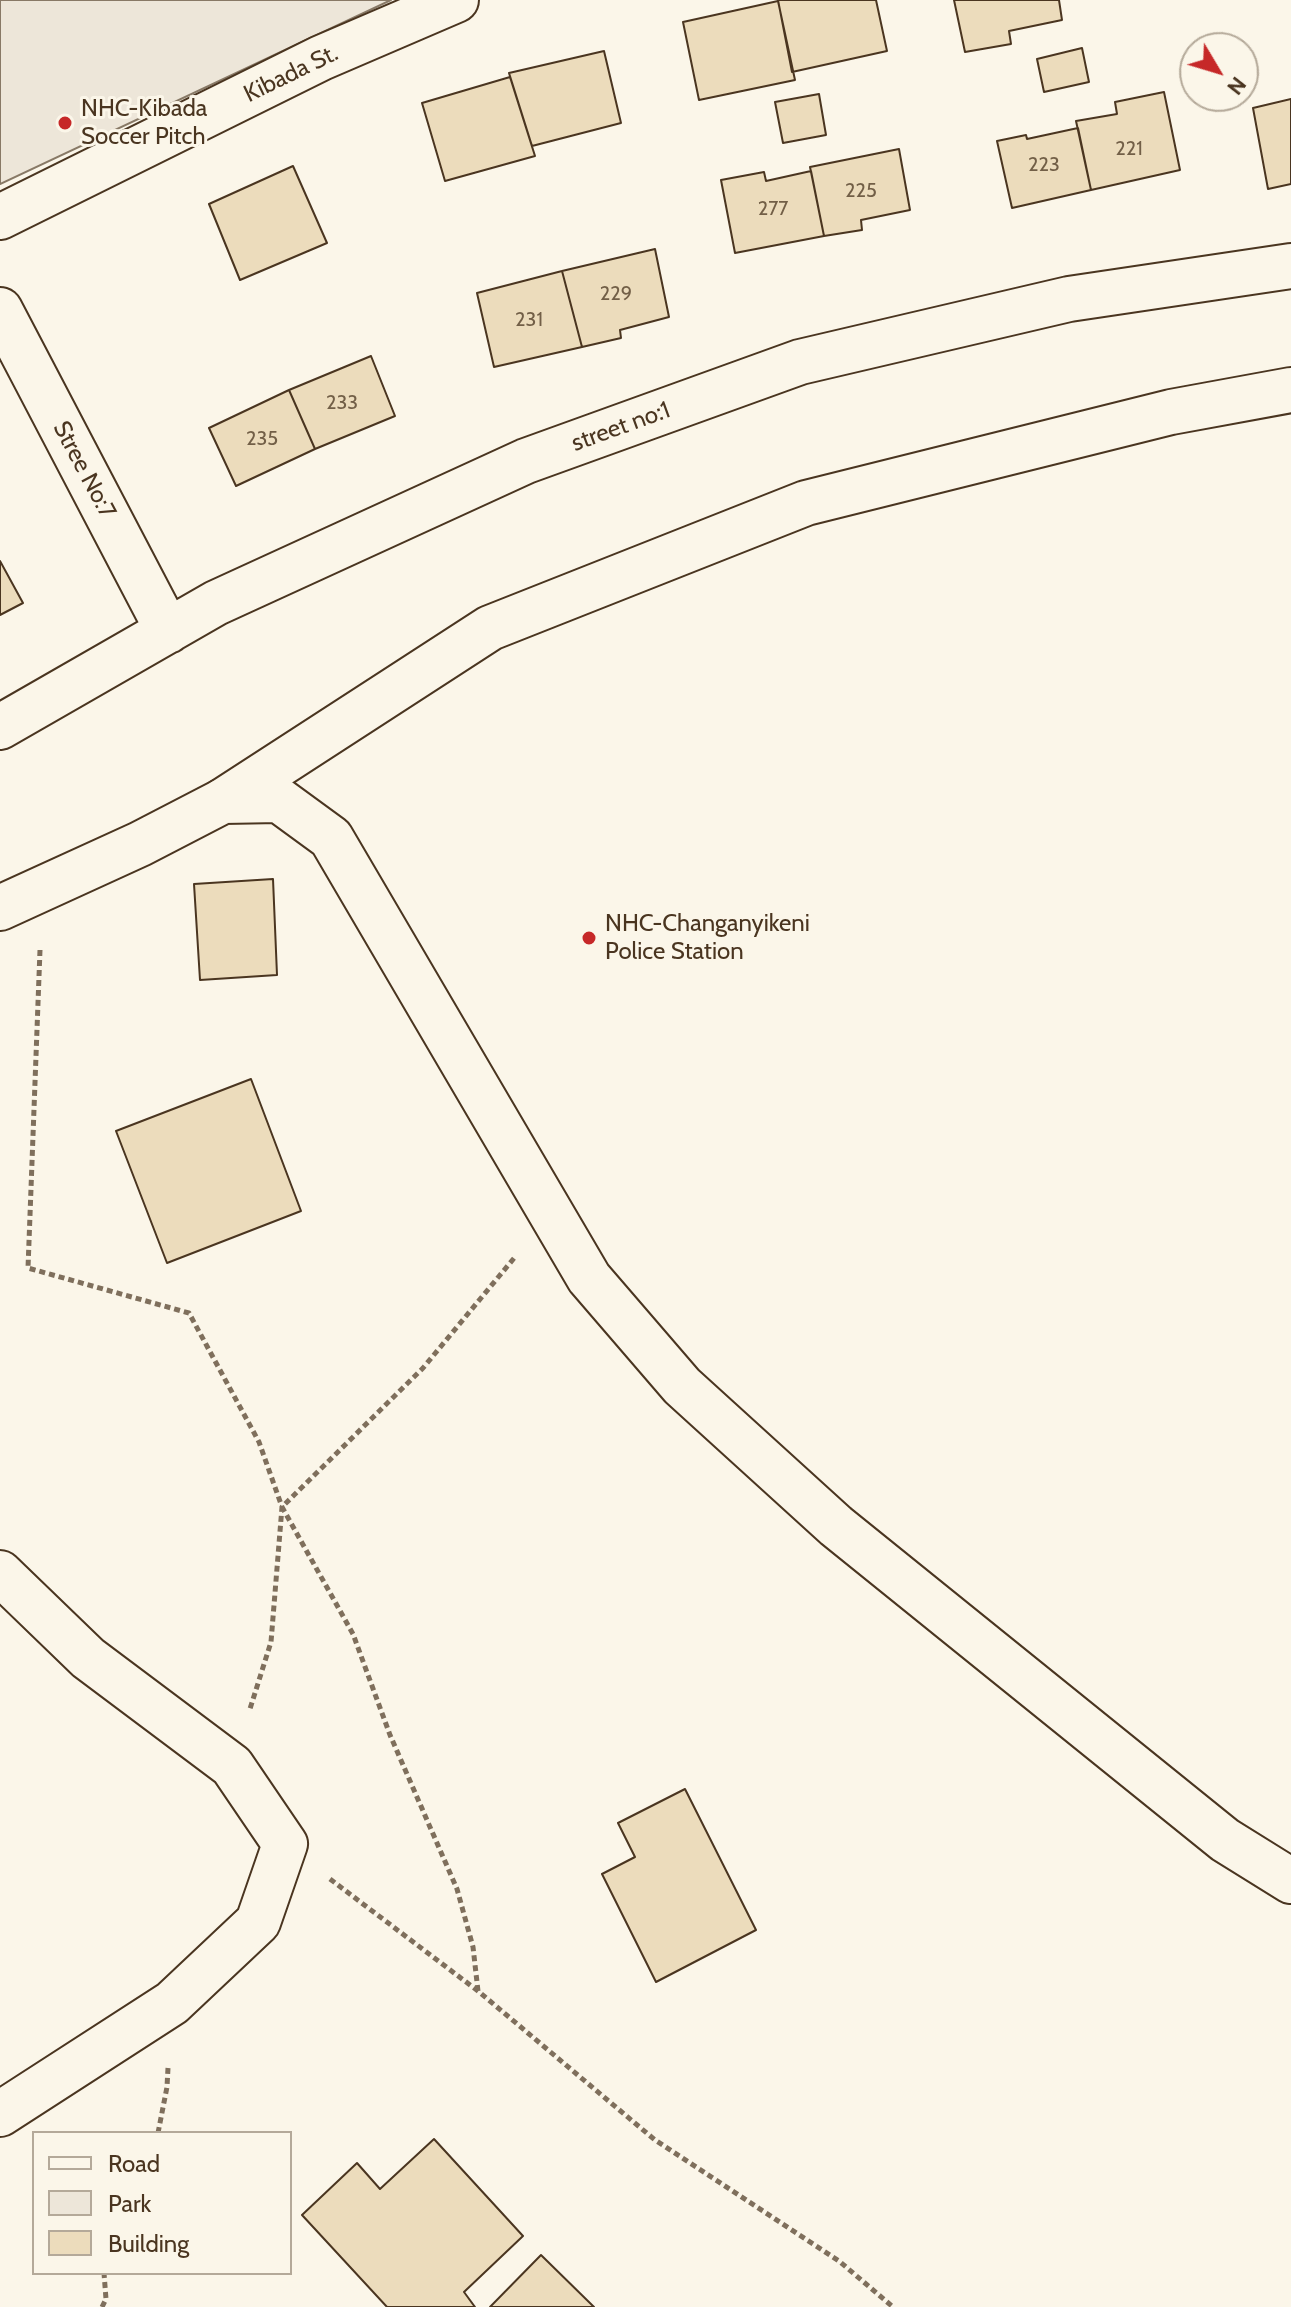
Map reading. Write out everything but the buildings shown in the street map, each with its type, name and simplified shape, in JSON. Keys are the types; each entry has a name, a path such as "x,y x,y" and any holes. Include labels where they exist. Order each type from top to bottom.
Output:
{"street":[{"name":"Kibada St.","path":"0,217 321,58 456,0"},
{"name":"street no:1","path":"0,727 216,603 526,461 800,362 1069,299 1291,266"},
{"name":"Stree No:7","path":"0,310 168,631"},
{"path":"0,908 140,844 223,801 490,628 806,503 1171,412 1291,390"},
{"path":"223,801 279,800 331,838 589,1278 682,1386 836,1526 1225,1840 1291,1881"},
{"path":"0,1573 88,1658 232,1766 285,1844 258,1922 172,2003 0,2114"}],"path":[{"path":"40,946 28,1268 189,1313 259,1442 282,1507 353,1634 390,1735 457,1889 473,1947 478,1991"},
{"path":"232,1766 271,1642 282,1507 423,1368 552,1213"},
{"path":"285,1844 478,1991 655,2140 839,2261 893,2307"},
{"path":"102,2307 106,2299 104,2275"}],"green space":[{"name":"NHC-Kibada Soccer Pitch","path":"0,0 391,0 0,184"}],"place":[{"name":"NHC-Kibada Soccer Pitch","path":"65,123"},
{"name":"NHC-Changanyikeni Police Station","path":"589,938"}]}
